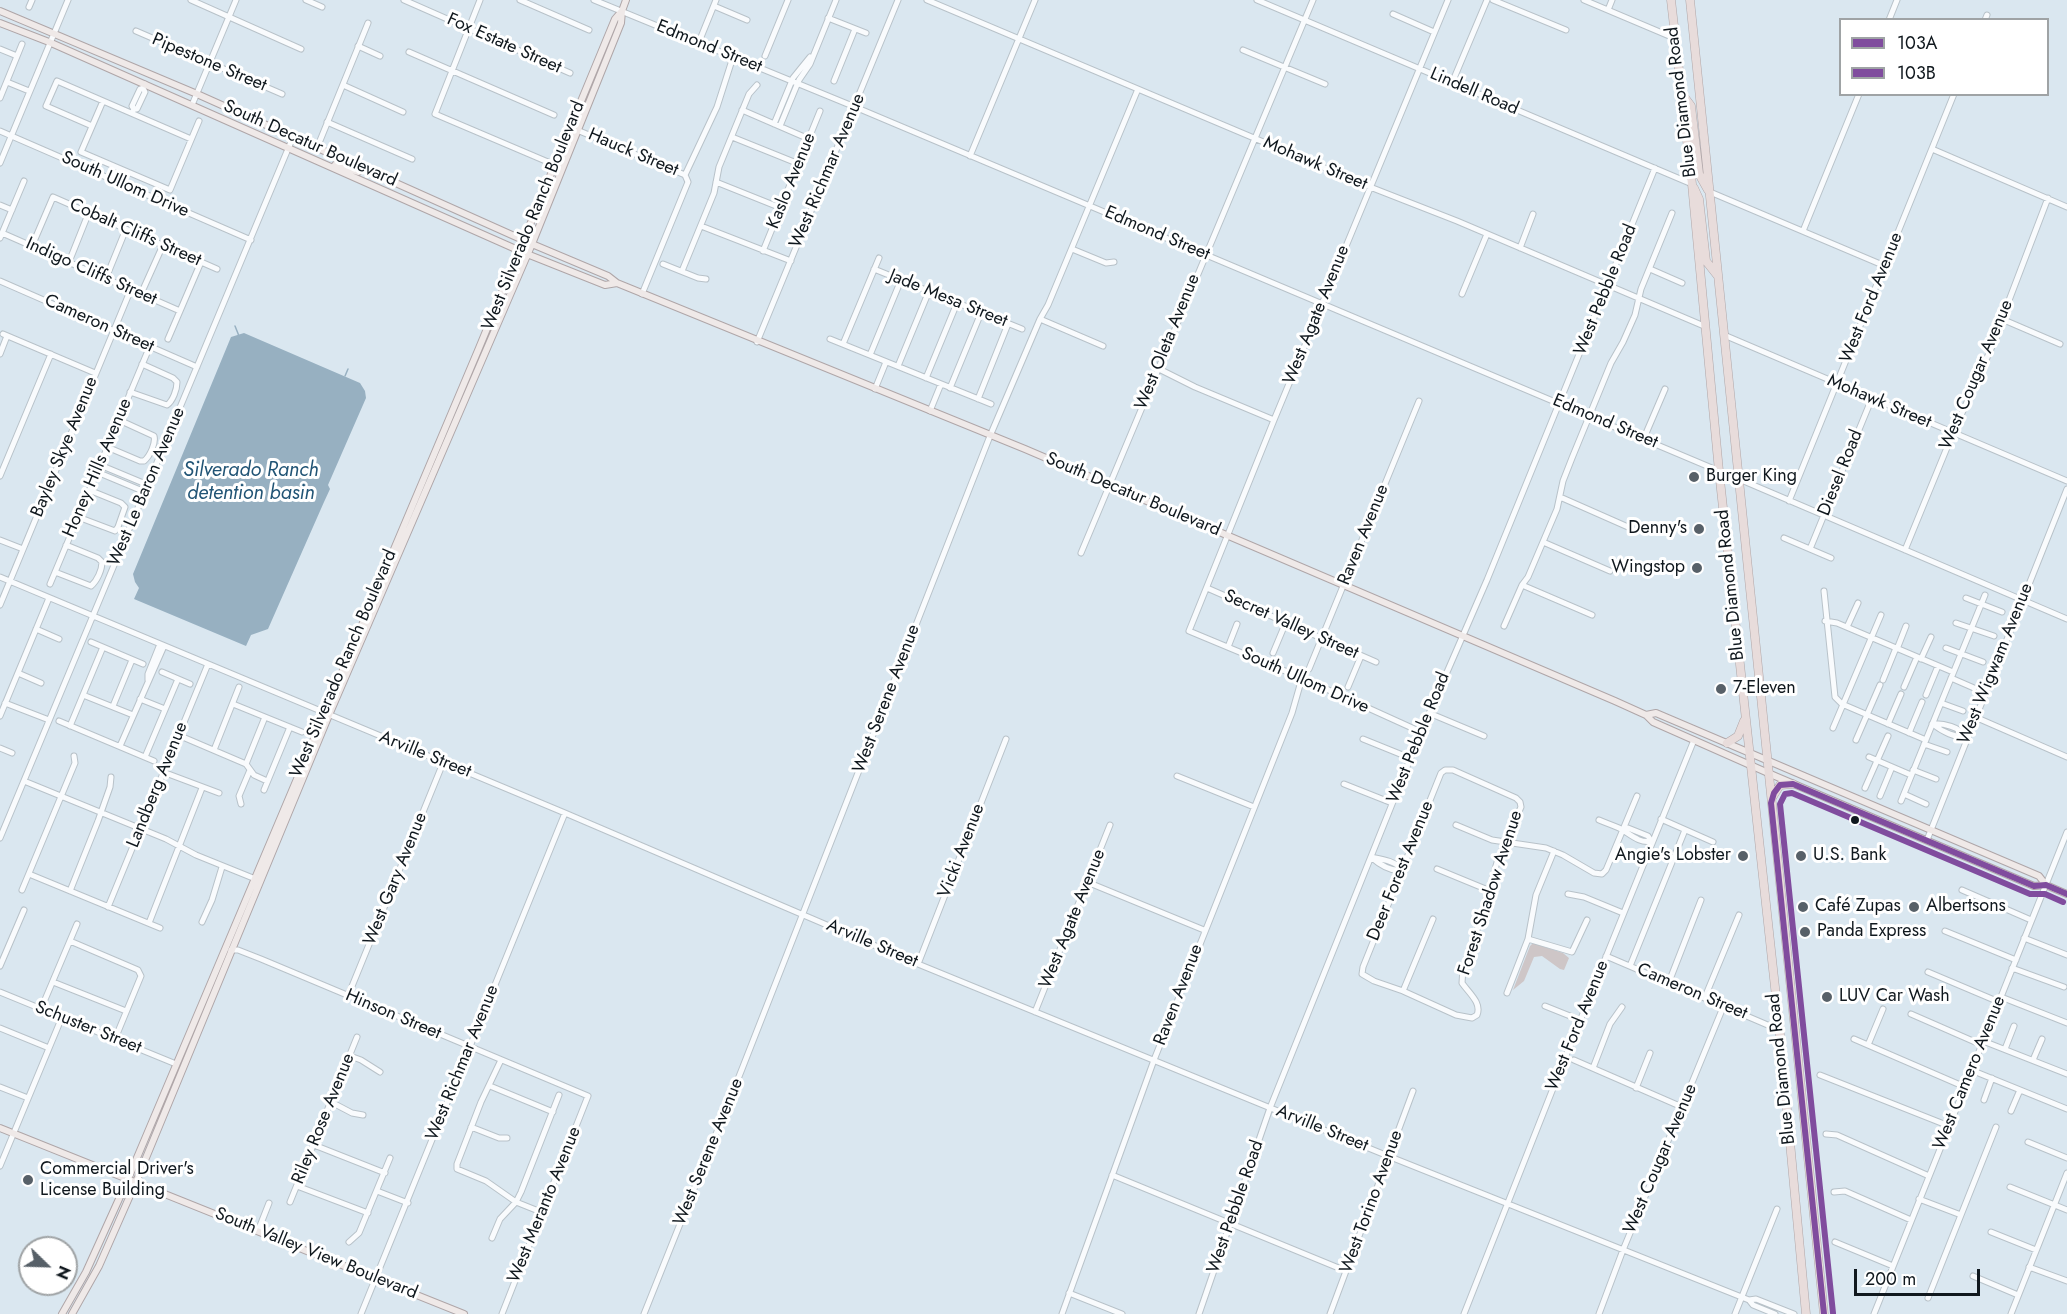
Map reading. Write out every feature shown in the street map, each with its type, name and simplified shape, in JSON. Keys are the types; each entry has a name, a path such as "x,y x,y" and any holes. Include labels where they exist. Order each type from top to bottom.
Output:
{"highway":[{"name":"Blue Diamond Road","path":"1671,0 1692,184 1704,326 1745,719 1779,1024 1806,1314"},
{"name":"Blue Diamond Road","path":"1690,0 1824,1314"},
{"path":"1681,93 1691,105 1699,174 1710,192"},
{"path":"1692,184 1699,198 1706,261 1718,277"},
{"path":"1727,743 1738,736 1745,719"},
{"path":"1771,803 1780,785 1793,784"}],"main road":[{"name":"West Silverado Ranch Boulevard","path":"72,1314 94,1276 136,1182 228,948 253,878 532,244 621,23 626,0"},
{"name":"South Decatur Boulevard","path":"0,11 150,73 532,244 609,276 617,283 642,294 1227,535 1646,715 1653,722 1793,784 2034,886 2046,885 2067,894"},
{"name":"West Silverado Ranch Boulevard","path":"62,1314 86,1272 176,1064 254,894 326,714 615,19 622,11"},
{"name":"South Decatur Boulevard","path":"0,23 49,42 527,254 605,285 617,283"},
{"path":"144,86 150,73"},
{"path":"322,162 358,172 364,169"},
{"name":"South Decatur Boulevard","path":"1646,715 1656,713 1749,752 2039,876 2046,885"},
{"path":"253,878 257,881 254,894"},
{"name":"South Valley View Boulevard","path":"0,1128 464,1314"}],"street":[{"path":"29,7 32,0"},
{"path":"0,163 68,0"},
{"path":"191,0 301,49"},
{"path":"192,105 236,0"},
{"path":"306,0 322,7"},
{"name":"Fox Estate Street","path":"404,0 570,73"},
{"path":"480,0 467,28 435,114 555,165"},
{"path":"519,0 589,30"},
{"name":"Edmond Street","path":"594,0 855,107 1719,471"},
{"path":"765,56 788,0"},
{"path":"777,125 795,82 808,67 836,0"},
{"name":"West Richmar Avenue","path":"757,342 898,0"},
{"name":"Mohawk Street","path":"927,0 1704,326"},
{"path":"970,156 1035,0"},
{"name":"Lindell Road","path":"1257,0 1692,184"},
{"name":"West Oleta Avenue","path":"1109,485 1253,138 1313,0"},
{"name":"West Agate Avenue","path":"1189,631 1448,0"},
{"path":"1452,83 1487,0"},
{"path":"1493,0 1566,30"},
{"path":"1584,0 1674,38"},
{"path":"1608,10 1612,0"},
{"path":"1890,18 1897,0"},
{"path":"699,42 715,3 747,20"},
{"path":"1393,14 1434,32"},
{"path":"828,18 866,33"},
{"path":"317,148 368,23"},
{"path":"834,81 855,29"},
{"name":"Pipestone Street","path":"136,31 282,94"},
{"path":"0,98 22,44"},
{"path":"358,46 380,56"},
{"path":"0,49 17,56"},
{"path":"1243,50 1325,84"},
{"path":"409,51 554,115"},
{"path":"642,294 688,182 687,176 717,107 733,57"},
{"path":"92,126 46,106 57,81 133,111 191,139"},
{"path":"7,82 29,91"},
{"path":"343,85 403,111"},
{"path":"133,111 132,105 144,86"},
{"path":"682,271 714,193 718,171 742,111 749,94 757,86"},
{"name":"West Serene Avenue","path":"644,1314 990,436 1072,249 1138,88"},
{"path":"1803,231 1858,96"},
{"name":"West Ford Avenue","path":"1789,501 1953,96"},
{"path":"103,101 81,152 170,190 199,121"},
{"path":"742,111 809,139"},
{"name":"Kaslo Avenue","path":"764,251 820,111"},
{"path":"327,122 412,159"},
{"name":"Hauck Street","path":"578,130 687,176"},
{"name":"South Ullom Drive","path":"0,131 250,240"},
{"name":"West Le Baron Avenue","path":"0,838 293,137"},
{"path":"732,137 799,164"},
{"path":"1932,149 2067,207"},
{"name":"West Pebble Road","path":"1199,1314 1270,1108 1410,758 1483,591 1655,168"},
{"path":"1,236 24,181"},
{"path":"716,182 781,208"},
{"path":"1710,192 1885,266"},
{"name":"Cobalt Cliffs Street","path":"32,246 53,197 217,269"},
{"name":"West Cougar Avenue","path":"1905,550 1953,433 2004,320 2007,303 2048,198"},
{"path":"0,205 12,210"},
{"path":"69,262 89,213"},
{"path":"1504,626 1522,585 1528,578 1557,509 1563,481 1611,363 1631,324 1672,213"},
{"path":"1520,248 1533,214"},
{"path":"701,226 791,261"},
{"path":"106,278 126,229"},
{"path":"1462,294 1487,234"},
{"name":"Indigo Cliffs Street","path":"1,236 32,246 180,311"},
{"path":"141,294 163,245"},
{"path":"1072,249 1106,263 1114,262"},
{"path":"843,344 879,258"},
{"path":"168,339 201,262"},
{"path":"663,264 706,279"},
{"name":"Jade Mesa Street","path":"874,269 1022,329"},
{"path":"1650,269 1682,283"},
{"path":"870,355 901,280"},
{"name":"Cameron Street","path":"0,281 197,367"},
{"name":"Bayley Skye Avenue","path":"0,605 131,290"},
{"path":"898,366 929,291"},
{"path":"926,378 957,303"},
{"path":"950,388 981,313"},
{"path":"1040,319 1103,346"},
{"path":"2004,320 2060,344"},
{"path":"978,399 1008,324"},
{"path":"0,354 5,335 96,373"},
{"name":"Mohawk Street","path":"1724,335 2067,481"},
{"path":"830,339 991,404"},
{"name":"Honey Hills Avenue","path":"50,584 147,352"},
{"path":"0,476 51,354"},
{"path":"875,389 886,362"},
{"path":"130,392 167,405 171,402 177,381 142,364"},
{"path":"1157,368 1195,387 1274,420"},
{"path":"930,411 941,384"},
{"path":"1644,438 1665,389"},
{"name":"Diesel Road","path":"1810,549 1872,398"},
{"name":"Raven Avenue","path":"1309,669 1419,401"},
{"path":"107,447 144,461 151,449 154,437 151,433 119,420"},
{"path":"98,468 148,485"},
{"path":"98,468 145,492"},
{"path":"1739,479 2067,619"},
{"path":"1081,552 1109,485"},
{"name":"West Wigwam Avenue","path":"1927,840 2067,489"},
{"path":"78,517 115,531 118,527 125,507 121,503 90,490"},
{"path":"1560,497 1629,527"},
{"path":"1784,538 1831,558"},
{"path":"0,540 23,549"},
{"path":"1543,542 1610,571"},
{"path":"55,572 91,586 102,567 102,562 98,558 66,545"},
{"name":"Arville Street","path":"0,577 565,813 918,964 1388,1156 1742,1297 1753,1305 1775,1314"},
{"path":"1522,585 1592,615"},
{"name":"Secret Valley Street","path":"1207,588 1376,662"},
{"path":"1824,591 1833,693 1842,704 1947,752"},
{"path":"1926,804 1902,797 1985,595"},
{"path":"0,716 49,598"},
{"path":"1966,598 2002,612"},
{"path":"1847,627 1858,603"},
{"path":"1833,728 1881,615"},
{"path":"1826,621 1847,627 1938,666 1974,688"},
{"path":"1273,653 1286,622"},
{"path":"1228,646 1237,624"},
{"path":"1956,624 1972,627 1994,636"},
{"path":"1856,740 1906,626"},
{"path":"36,629 59,639"},
{"name":"South Ullom Drive","path":"1189,631 1302,678 1421,732"},
{"path":"1904,687 1931,637"},
{"path":"91,642 143,664"},
{"path":"120,746 162,645"},
{"path":"70,726 103,647"},
{"path":"1946,648 1983,662"},
{"path":"1348,687 1361,656"},
{"path":"112,706 132,660"},
{"name":"Landberg Avenue","path":"108,906 208,664"},
{"path":"1926,695 1938,666"},
{"path":"162,672 190,684"},
{"path":"18,673 41,683"},
{"name":"Raven Avenue","path":"1062,1314 1154,1060 1292,713 1302,678"},
{"path":"145,757 178,679"},
{"path":"214,750 239,687"},
{"path":"1888,724 1901,694"},
{"path":"83,695 133,715"},
{"path":"140,699 165,709"},
{"path":"1909,733 1922,702"},
{"path":"1941,702 1963,711"},
{"path":"5,704 49,720"},
{"path":"233,704 302,732"},
{"path":"1429,713 1484,736"},
{"path":"246,764 265,717"},
{"path":"1975,717 2067,757"},
{"path":"59,721 154,761"},
{"path":"1932,724 1941,723 1962,731 1967,737"},
{"path":"264,790 290,727"},
{"path":"178,735 246,764 254,775 267,782"},
{"path":"1865,788 1888,736"},
{"name":"Vicki Avenue","path":"918,964 1006,739"},
{"path":"1363,739 1410,758"},
{"name":"West Ford Avenue","path":"1464,1314 1651,841 1694,740"},
{"path":"0,748 12,753"},
{"path":"22,891 75,763 74,756"},
{"path":"1869,757 1892,767 1936,779"},
{"name":"West Gary Avenue","path":"348,996 443,763"},
{"path":"1880,796 1892,767"},
{"path":"241,804 239,796 250,770"},
{"name":"Forest Shadow Avenue","path":"1403,991 1456,1015 1472,1018 1477,1015 1479,1008 1462,983 1463,968 1476,937 1498,859 1521,807 1516,798 1453,770 1445,770"},
{"name":"Deer Forest Avenue","path":"1403,991 1374,981 1362,974 1363,967 1441,773 1445,770"},
{"path":"163,772 219,793"},
{"path":"1177,776 1254,807"},
{"path":"70,891 110,787 111,777"},
{"path":"24,781 140,829 222,867 253,878"},
{"path":"1344,784 1392,803"},
{"path":"149,923 202,788"},
{"path":"1456,825 1480,836 1506,843 1530,845 1554,851 1594,873 1602,874 1606,870 1636,796"},
{"name":"West Richmar Avenue","path":"362,1314 565,813"},
{"path":"1660,819 1713,842"},
{"path":"1599,820 1623,830 1628,828 1648,836 1651,841"},
{"name":"West Agate Avenue","path":"1035,1012 1110,825"},
{"path":"1630,966 1685,830"},
{"name":"West Camero Avenue","path":"1875,1314 2067,832"},
{"path":"1507,993 1527,939 1536,895 1554,851"},
{"path":"1371,857 1400,866 1402,870"},
{"path":"202,922 212,900 222,867"},
{"path":"1437,869 1488,890"},
{"path":"29,874 160,928"},
{"path":"1088,882 1204,930"},
{"path":"1962,890 2031,920"},
{"path":"1568,894 1584,897 1623,913"},
{"path":"1669,982 1701,900"},
{"path":"0,966 24,910"},
{"path":"1705,997 1739,915"},
{"path":"1403,991 1433,919"},
{"path":"1527,939 1572,952 1587,920"},
{"path":"41,1009 77,924"},
{"path":"1945,931 2016,960"},
{"path":"2025,938 2067,956"},
{"path":"70,941 138,970 140,973 141,976 115,1039"},
{"name":"Hinson Street","path":"228,948 261,958 588,1096"},
{"name":"Cameron Street","path":"1606,956 1770,1026 1779,1024"},
{"path":"2012,968 2064,987"},
{"path":"1928,972 2067,1023"},
{"path":"53,982 126,1011"},
{"name":"Schuster Street","path":"0,992 176,1064"},
{"name":"West Cougar Avenue","path":"1599,1314 1724,1005"},
{"path":"1545,1006 1580,1020"},
{"path":"1593,1068 1610,1024 1622,1007"},
{"path":"1868,1045 1883,1009"},
{"path":"1911,1014 2067,1074"},
{"path":"0,1166 62,1017"},
{"path":"2005,1049 2014,1026"},
{"path":"0,1029 49,1048"},
{"name":"Riley Rose Avenue","path":"290,1202 357,1036"},
{"path":"1854,1039 1965,1087"},
{"path":"2033,1060 2042,1039"},
{"path":"1636,1088 1650,1053"},
{"path":"350,1056 380,1072"},
{"path":"501,1060 481,1102 457,1169 486,1181 516,1202 541,1212"},
{"path":"1574,1060 1682,1107"},
{"path":"1971,1071 2067,1109"},
{"path":"1820,1075 1949,1126"},
{"path":"1984,1100 1992,1078"},
{"path":"490,1086 553,1112"},
{"path":"0,1087 28,1098"},
{"path":"2011,1111 2020,1090"},
{"name":"West Torino Avenue","path":"1330,1314 1413,1091"},
{"path":"492,1239 500,1219 516,1202 560,1095"},
{"name":"West Meranto Avenue","path":"502,1314 588,1096"},
{"path":"331,1102 352,1113 363,1115"},
{"path":"471,1127 499,1138 507,1138"},
{"path":"1928,1298 1995,1127"},
{"path":"1826,1134 1837,1135 1929,1176"},
{"path":"2028,1142 2067,1158"},
{"path":"314,1145 385,1173"},
{"path":"349,1242 359,1233 390,1158"},
{"path":"2013,1313 2018,1295 2067,1173"},
{"path":"1112,1175 1346,1271"},
{"path":"297,1186 368,1213"},
{"path":"2010,1187 2067,1210"},
{"path":"377,1191 408,1203"},
{"path":"1834,1192 1845,1191 1911,1220"},
{"path":"1919,1199 1960,1215"},
{"path":"258,1231 269,1203"},
{"path":"1735,1314 1777,1209"},
{"path":"1991,1232 2036,1250"},
{"path":"1835,1242 1893,1266"},
{"path":"2030,1267 2067,1281"},
{"path":"1973,1276 2018,1295"},
{"path":"1069,1293 1122,1314"},
{"name":"Arville Street","path":"1749,1300 1756,1299 1794,1314"}],"shaded area":[{"path":"1533,943 1563,953 1569,958 1564,970 1542,956 1534,957 1524,981 1513,990 1530,946"}],"water":[{"name":"Silverado Ranch detention basin","path":"244,333 360,383 366,398 328,485 330,489 268,629 251,635 246,646 134,599 139,588 133,574 231,337"}],"waterway":[{"path":"235,326 239,336"},
{"path":"345,376 348,369"}],"transit line":[{"name":"103A","path":"1824,1314 1771,803 1774,793 1780,785 1793,784 2034,886 2046,885 2067,894"},
{"name":"103B","path":"1833,1313 1780,804 1785,794 1792,793 2030,894 2045,894 2063,902"}],"place":[{"name":"Burger King","path":"1694,477"},
{"name":"Denny's","path":"1699,529"},
{"name":"Wingstop","path":"1697,568"},
{"name":"7-Eleven","path":"1721,689"},
{"name":"Angie's Lobster","path":"1743,856"},
{"name":"U.S. Bank","path":"1801,856"},
{"name":"Café Zupas","path":"1803,907"},
{"name":"Albertsons","path":"1914,907"},
{"name":"Panda Express","path":"1805,932"},
{"name":"LUV Car Wash","path":"1827,997"},
{"name":"Commercial Driver's License Building","path":"28,1180"}]}
